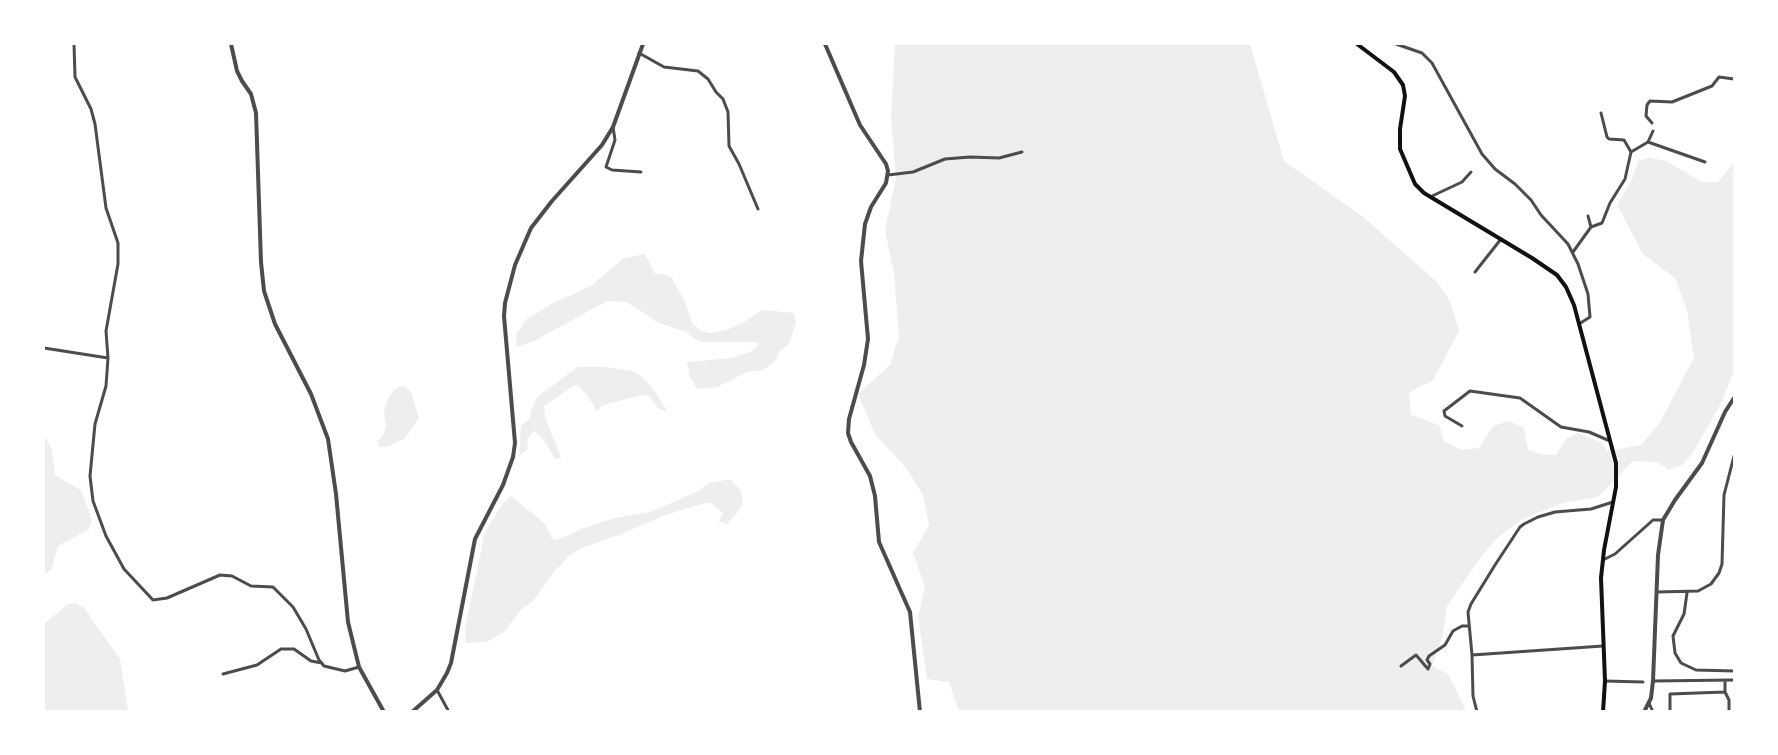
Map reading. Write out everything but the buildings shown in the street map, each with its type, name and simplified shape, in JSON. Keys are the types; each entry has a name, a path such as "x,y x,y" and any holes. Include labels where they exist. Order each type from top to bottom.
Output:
{"main road":[{"path":"1357,44 1394,72 1403,85 1405,96 1400,129 1400,149 1413,182 1430,197 1557,275 1571,297 1617,463 1614,502 1603,561 1601,596 1605,681 1603,711"}],"street":[{"path":"74,44 75,77 91,109 95,124 106,208 118,243 118,264 106,331 108,358 106,386 93,436 90,476 93,501 106,536 124,569 153,600 167,598 220,575 232,576 251,586 273,587 293,607 322,663"},
{"path":"231,44 237,71 251,94 256,113 264,291 275,324 311,394 328,439 336,494 348,622 359,667 384,711"},
{"path":"412,711 437,690 451,663 475,539 504,485 513,457 515,443 504,316 510,279 531,228 602,145 613,128 643,44"},
{"path":"825,44 860,125 886,164 888,175 865,224 861,261 868,339 864,365 849,419 848,433 870,477 875,496 879,542 910,612 920,711"},
{"path":"1396,44 1422,52 1432,63 1482,154 1495,169 1531,200 1573,252 1588,294 1590,317 1579,324"},
{"path":"639,53 664,67 698,71 708,79 723,99 728,112 729,146 758,209"},
{"path":"1652,123 1646,116 1647,105 1650,101 1672,102 1712,86 1719,77 1734,79"},
{"path":"1573,252 1591,227 1602,224 1610,203 1625,179 1631,152 1624,140 1607,137 1601,113"},
{"path":"613,128 615,140 606,167 612,170 641,172"},
{"path":"1631,152 1648,142 1653,131"},
{"path":"1648,142 1705,162"},
{"path":"888,175 913,172 945,159 999,158 1022,152"},
{"path":"1430,197 1462,182 1471,172"},
{"path":"1588,216 1591,227"},
{"path":"1475,272 1501,239"},
{"path":"44,348 108,358"},
{"path":"1462,426 1445,416 1444,411 1470,391 1520,399 1562,427 1589,432 1612,442"},
{"path":"1644,711 1649,703 1653,681 1658,555 1664,520 1675,500 1702,464 1734,398"},
{"path":"1657,592 1698,591 1717,578 1721,569 1724,495 1734,456"},
{"path":"1477,711 1473,696 1468,612 1520,527 1538,517 1555,512 1591,510 1614,502"},
{"path":"1603,561 1615,554 1653,520 1664,520"},
{"path":"1687,593 1684,614 1673,636 1675,653 1681,663 1696,670 1734,671"},
{"path":"1401,666 1416,655 1428,669 1430,668 1427,660 1429,656 1445,645 1453,631 1462,626 1469,626"},
{"path":"1472,655 1603,646"},
{"path":"223,674 257,665 281,649 294,649 315,663 322,663 333,669 345,671 359,667"},
{"path":"1725,680 1729,711"},
{"path":"1653,681 1734,680"},
{"path":"1605,681 1642,682"},
{"path":"437,690 449,711"},
{"path":"1671,711 1670,694 1725,692"},
{"path":"1649,703 1653,711"}],"shaded area":[{"path":"895,44 1250,44 1284,161 1362,216 1438,283 1450,301 1459,331 1433,380 1409,392 1411,415 1439,425 1444,441 1461,450 1479,448 1493,426 1509,421 1524,428 1528,450 1541,454 1556,455 1566,439 1578,433 1602,443 1607,451 1641,445 1659,424 1694,358 1687,310 1675,278 1643,254 1617,205 1632,179 1638,161 1650,158 1666,161 1702,182 1718,182 1734,162 1734,371 1719,407 1692,454 1682,465 1669,470 1657,462 1633,461 1598,497 1563,503 1520,520 1495,540 1478,561 1447,606 1442,638 1432,666 1448,674 1466,711 959,711 949,682 927,679 918,617 925,587 913,553 929,525 923,495 907,469 875,434 858,394 890,365 899,336 894,274 885,230 896,178 891,117"},
{"path":"645,254 655,274 663,274 672,278 685,302 692,323 701,331 710,333 726,330 743,323 762,310 794,313 796,323 789,344 764,370 747,372 717,387 697,389 690,377 687,362 731,358 750,352 758,346 757,342 702,342 694,339 687,332 659,323 627,302 607,301 534,341 517,347 516,334 527,319 555,302 591,286 624,258"},
{"path":"578,367 605,367 632,371 642,377 653,389 668,412 659,409 649,396 642,395 603,405 597,411 578,385 573,386 544,406 545,418 561,457 555,459 544,440 534,431 528,438 527,450 519,456 521,426 530,418 537,397"},
{"path":"403,385 411,392 419,418 405,438 387,447 379,447 377,441 382,437 386,428 384,412 387,400 394,390"},
{"path":"44,435 52,450 55,475 81,490 92,520 89,529 58,546 51,570 44,575"},
{"path":"731,480 741,491 743,505 727,524 719,521 723,513 711,503 705,503 668,514 584,547 569,556 533,601 521,610 504,632 486,642 466,643 465,628 485,532 503,503 511,496 545,524 551,537 555,540 615,518 650,512 699,491 709,483"},
{"path":"76,603 84,608 120,659 128,711 44,711 44,624 68,604"}]}
